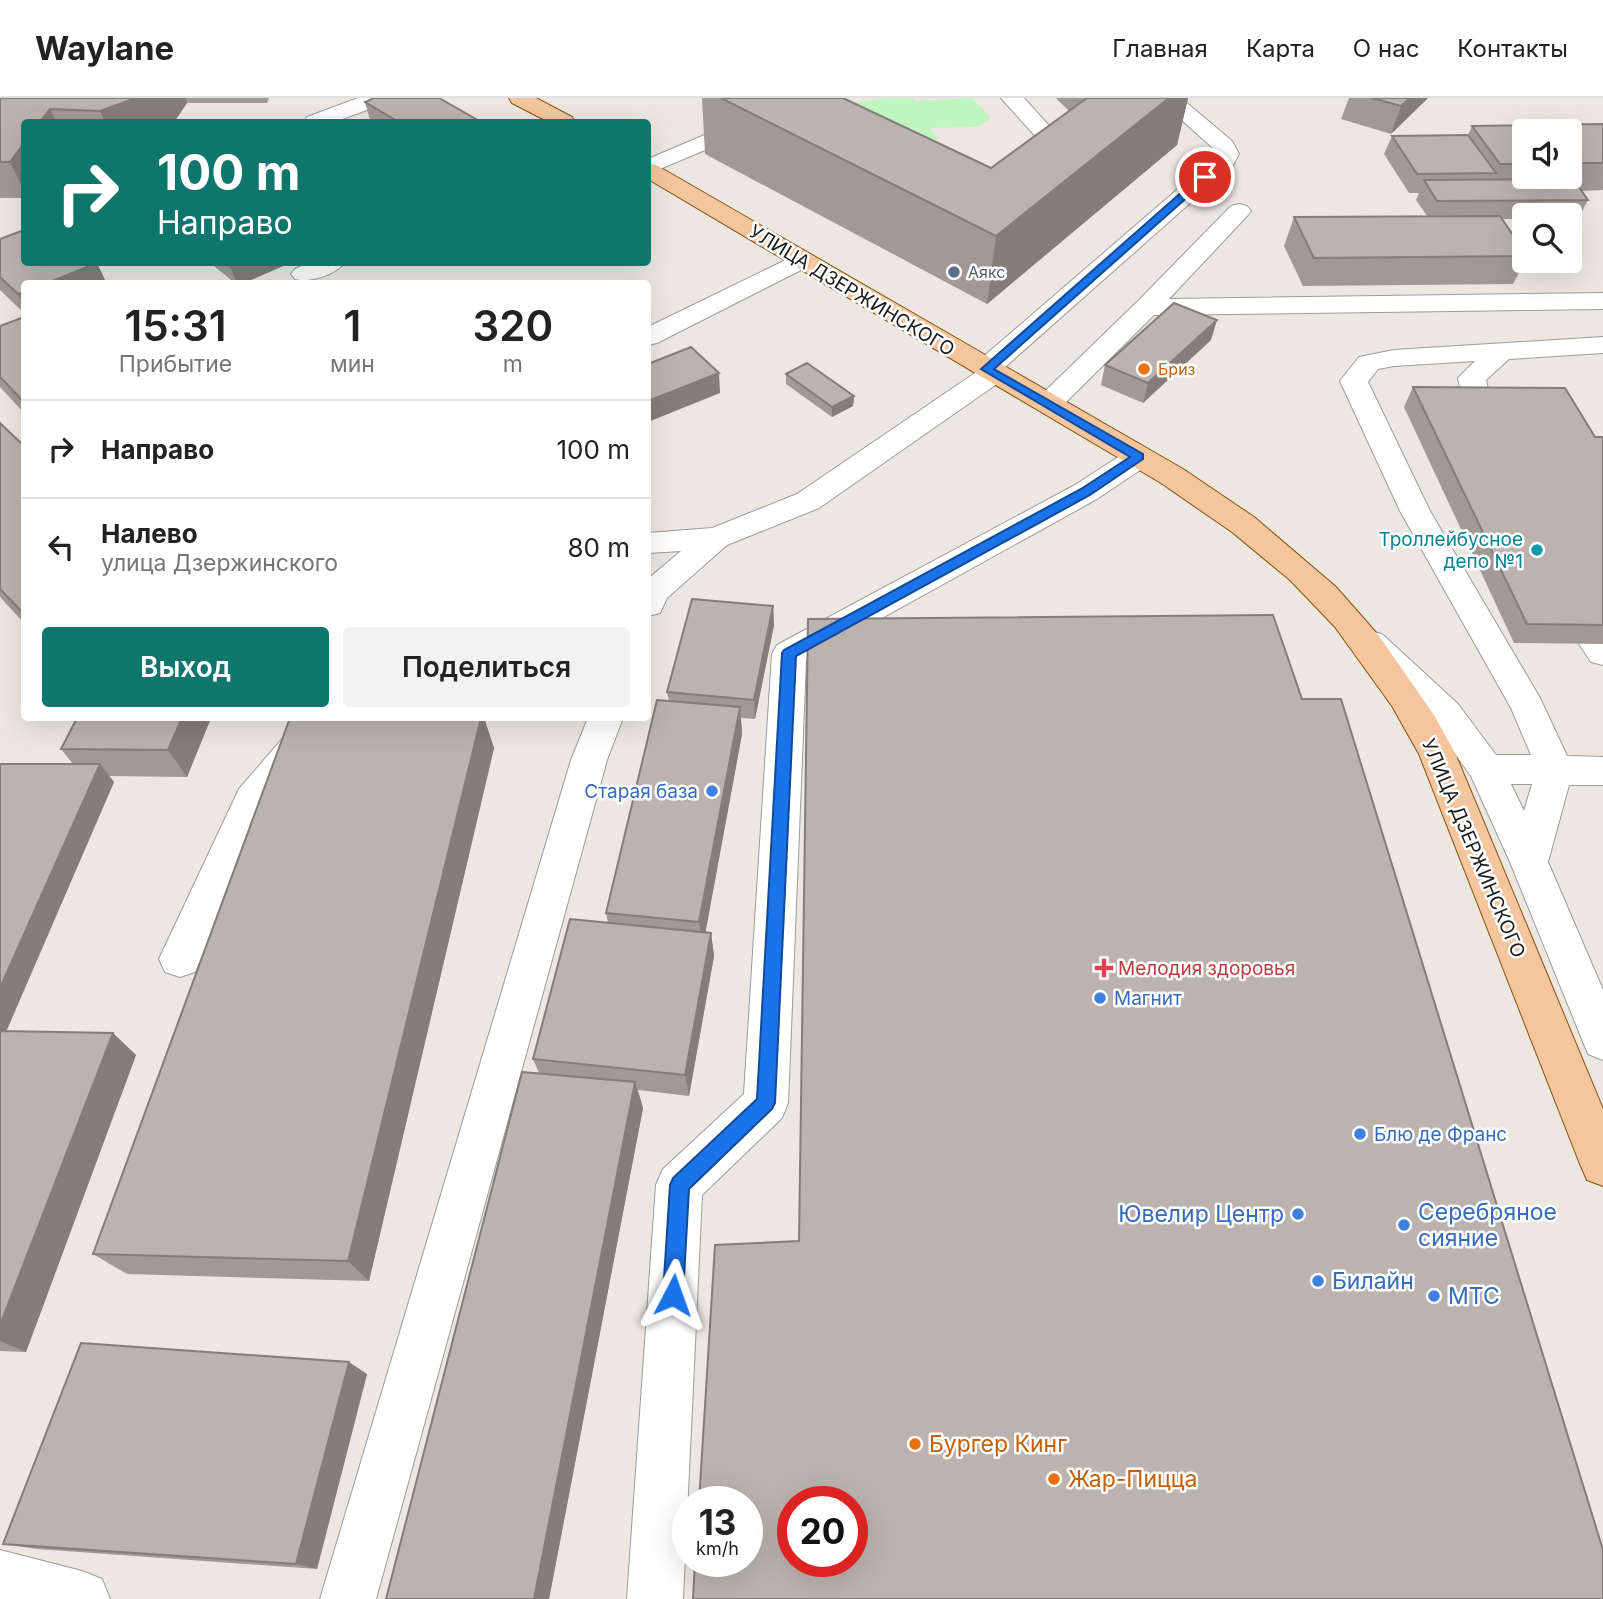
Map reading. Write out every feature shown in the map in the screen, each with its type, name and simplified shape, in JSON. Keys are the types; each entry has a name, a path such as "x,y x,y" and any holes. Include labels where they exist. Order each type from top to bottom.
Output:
{"main road":[{"path":"520,98 558,119"},
{"name":"УЛИЦА ДЗЕРЖИНСКОГО","path":"651,171 1139,457 1223,510 1278,551 1357,632 1407,698 1437,753 1603,1164"}],"street":[{"path":"323,119 378,98"},
{"path":"1005,174 1050,139 1012,98"},
{"path":"651,543 716,538 808,501 990,371 1225,160 1228,154 1224,146 1168,98"},
{"path":"651,168 774,113"},
{"path":"1048,404 1147,307 1238,211"},
{"path":"651,336 802,260"},
{"path":"304,274 323,266"},
{"path":"1147,307 1603,301"},
{"path":"1529,862 1555,770 1528,706 1415,511 1354,381 1369,363 1394,358 1603,345"},
{"path":"1478,408 1472,377 1502,351"},
{"path":"655,1599 680,1185 766,1103 789,653 1086,492 1139,457"},
{"path":"651,596 716,538"},
{"path":"1357,632 1445,712 1486,769 1529,862 1603,1040"},
{"path":"180,959 252,800 318,721"},
{"path":"348,1599 589,761 604,721"},
{"path":"1486,769 1603,771"},
{"path":"0,1578 82,1599"}],"green space":[{"path":"886,98 913,98 916,101 972,98 991,118 977,127 930,128 938,139 914,143 844,105"}],"building":[{"path":"0,98 136,98 100,111 50,109 42,119 21,119 21,147 10,162 0,162"},
{"path":"374,98 439,98 476,119 394,119 365,102"},
{"path":"721,98 843,98 991,168 1087,98 1169,98 996,236"},
{"path":"1372,98 1410,98 1401,106"},
{"path":"1582,124 1603,124 1603,163 1582,163"},
{"path":"1512,125 1512,164 1500,164 1472,126"},
{"path":"1468,135 1496,173 1417,174 1392,136"},
{"path":"1512,179 1512,189 1580,189 1588,200 1437,201 1424,180"},
{"path":"1500,216 1512,234 1512,256 1314,258 1294,217"},
{"path":"21,231 21,266 90,266 55,280 21,280 21,293 18,294 0,277 0,239"},
{"path":"1174,303 1217,320 1148,383 1105,365"},
{"path":"21,318 21,399 0,377 0,326"},
{"path":"691,347 719,373 651,400 651,363"},
{"path":"807,363 854,396 832,407 786,374"},
{"name":"Троллейбусное депо №1","path":"1413,387 1565,388 1595,437 1603,437 1603,625 1527,624"},
{"path":"0,423 21,443 21,611 0,589"},
{"path":"692,599 773,606 754,700 667,692"},
{"name":"Магнит","path":"1273,615 1302,699 1341,699 1603,1550 1603,1599 693,1599 694,1577 763,1577 763,1486 700,1486 715,1245 799,1241 808,619"},
{"path":"657,700 740,707 699,922 606,913"},
{"path":"75,721 181,721 168,750 61,749"},
{"path":"289,721 480,721 348,1261 93,1254"},
{"path":"0,764 100,764 0,988"},
{"path":"570,919 711,933 685,1075 533,1059"},
{"path":"0,1031 113,1033 0,1325"},
{"path":"522,1072 635,1082 534,1599 386,1599"},
{"path":"81,1343 349,1362 296,1564 3,1544"}],"place":[{"name":"Аякс","path":"954,272"},
{"name":"Бриз","path":"1144,369"},
{"name":"Троллейбусное депо №1","path":"1537,550"},
{"name":"Старая база","path":"712,791"},
{"name":"Мелодия здоровья","path":"1104,968"},
{"name":"Магнит","path":"1100,998"},
{"name":"Блю де Франс","path":"1360,1134"},
{"name":"Ювелир Центр","path":"1298,1214"},
{"name":"Серебряное сияние","path":"1404,1225"},
{"name":"Билайн","path":"1318,1281"},
{"name":"МТС","path":"1434,1296"},
{"name":"Бургер Кинг","path":"915,1444"},
{"name":"Жар-Пицца","path":"1054,1479"}],"route":[{"path":"673,1295 680,1185 766,1103 789,653 1086,492 1139,457 986,369 1205,177"}]}
